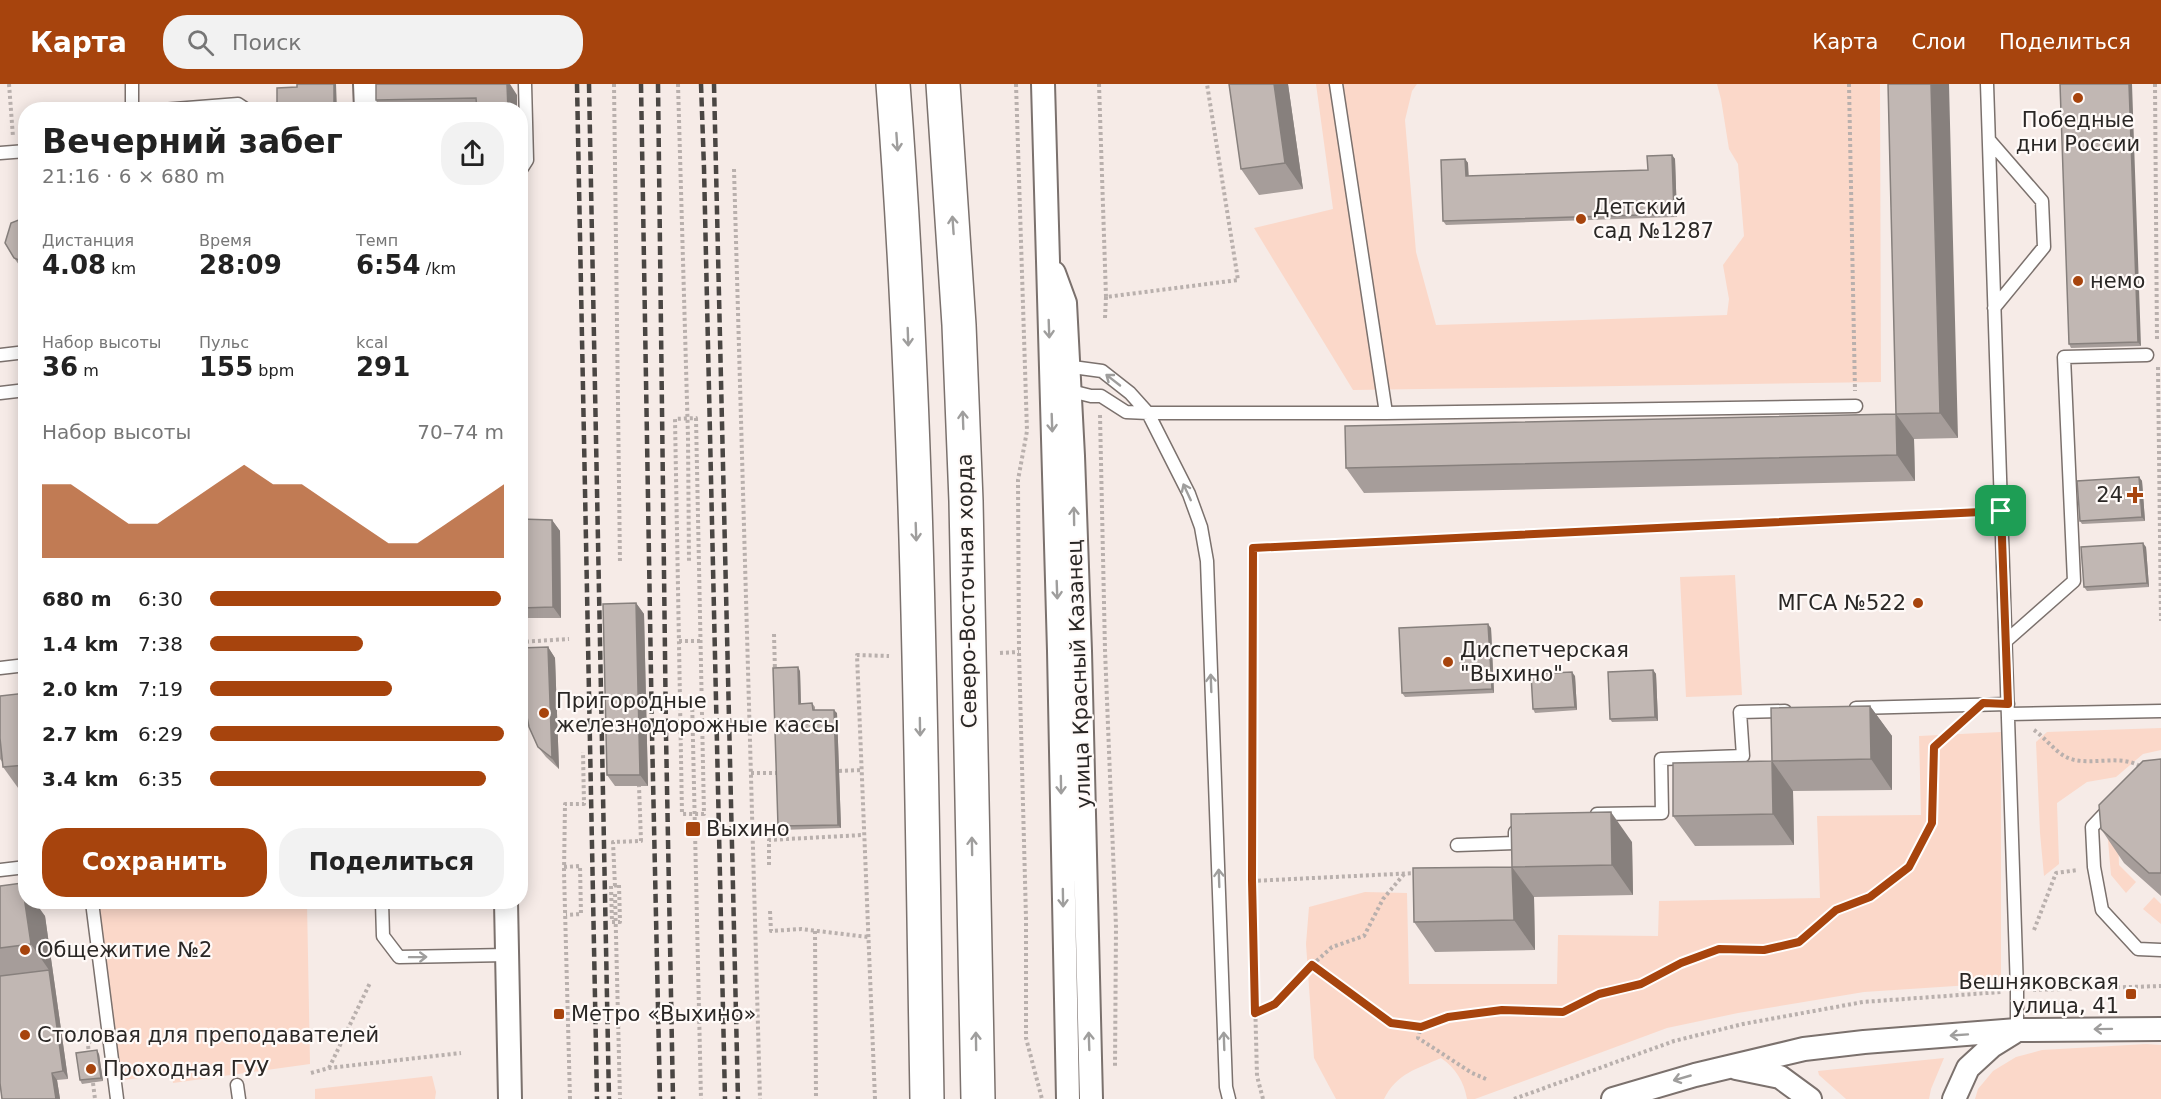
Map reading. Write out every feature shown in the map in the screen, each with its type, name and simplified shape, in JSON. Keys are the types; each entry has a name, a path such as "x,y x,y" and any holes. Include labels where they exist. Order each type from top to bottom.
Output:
{"main road":[{"path":"893,84 906,285 916,541 927,1099"},
{"name":"Северо-Восточная хорда","path":"943,84 959,325 965,490 978,1099"}],"street":[{"path":"365,84 366,102"},
{"name":"улица Красный Казанец","path":"1043,84 1047,251 1059,366 1068,1099"},
{"name":"улица Красный Казанец","path":"1059,366 1070,392 1080,651 1091,1099"},
{"path":"506,909 510,1099"},
{"path":"1613,1099 1729,1066 1804,1049 2017,1030 2161,1029"},
{"path":"1954,1099 1968,1068 1992,1046 2017,1030"},
{"path":"1729,1066 1780,1077 1810,1099"}],"lane":[{"path":"132,84 132,102"},
{"path":"525,84 525,102"},
{"path":"1336,84 1386,413"},
{"path":"1987,84 2017,1030"},
{"path":"1989,140 2042,201 2044,247 1994,308"},
{"path":"0,153 18,151"},
{"path":"0,355 18,353"},
{"path":"2006,642 2074,581 2064,357 2147,355"},
{"path":"1059,366 1102,371 1130,393 1148,413 1189,494 1201,527 1207,561 1226,1087 1229,1099"},
{"path":"0,393 18,391"},
{"path":"1070,392 1101,396 1126,412 1148,413 1386,413 1856,406"},
{"path":"0,668 18,666"},
{"path":"1845,708 1983,703 2008,709 2161,711"},
{"path":"1583,814 1662,813 1661,759 1743,756 1740,712 1798,710"},
{"path":"2115,802 2092,827 2094,867 2102,910 2138,950 2161,950"},
{"path":"1458,845 1515,843 1515,815"},
{"path":"0,870 18,868"},
{"path":"93,909 117,1099"},
{"path":"382,909 383,936 399,957 507,955"},
{"path":"237,1085 239,1099"}],"path":[{"path":"9,84 18,139"},
{"path":"614,84 620,564"},
{"path":"678,84 689,563"},
{"path":"1016,84 1027,431 1018,480 1026,1038 1042,1099"},
{"path":"1099,84 1105,318"},
{"path":"1106,297 1238,280 1207,84"},
{"path":"1849,84 1856,406"},
{"path":"734,168 760,1099"},
{"path":"696,418 700,641 704,814 682,814 675,419 696,418"},
{"path":"1100,429 1105,650 1116,927 1115,1076"},
{"path":"1263,1099 1257,1076 1252,880 1253,548 2001,511"},
{"path":"774,634 775,681"},
{"path":"528,642 569,639"},
{"path":"679,641 700,641"},
{"path":"1000,653 1019,651"},
{"path":"875,1099 857,655 889,656"},
{"path":"692,697 700,1099"},
{"path":"1312,965 1391,1023 1421,1027 1448,1017 1502,1010 1563,1012 1599,994 1641,984 1681,963 1719,949 1764,950 1799,942 1836,910 1870,897 1909,867 1932,823 1934,747 1983,703"},
{"path":"2042,736 2055,750 2071,759 2134,762 2146,770"},
{"path":"570,1099 564,867 565,804 585,804 583,753"},
{"path":"838,771 861,770"},
{"path":"751,773 778,772"},
{"path":"615,886 614,842 641,841 639,786"},
{"path":"769,865 769,840 863,835"},
{"path":"564,867 580,866 582,914 566,915"},
{"path":"2016,973 2056,873 2094,867"},
{"path":"1252,880 1425,872"},
{"path":"1255,1013 1275,1004 1332,946 1364,936 1383,899 1405,873"},
{"path":"619,885 620,922 616,922 612,922 611,886 619,885"},
{"path":"615,894 620,1099"},
{"path":"770,911 771,932 801,929 868,937"},
{"path":"815,931 816,1099"},
{"path":"329,1068 370,983"},
{"path":"1421,1027 1418,1038 1472,1073 1486,1079"},
{"path":"311,1073 329,1068 461,1053"},
{"path":"93,1083 95,1099"}],"shaded area":[{"path":"1316,84 1417,84 1412,91 1405,120 1416,252 1436,325 1727,315 1729,299 1723,265 1744,236 1738,164 1729,149 1717,84 1880,84 1881,382 1353,390 1254,228 1333,209"},
{"path":"1735,575 1742,695 1686,697 1680,577"},
{"path":"2161,728 2161,750 2143,754 2116,777 2087,782 2057,803 2059,864 2044,876 2036,742 2047,732"},
{"path":"2001,732 2001,983 1864,992 1738,1013 1667,1028 1475,1099 1467,1099 1458,1076 1441,1058 1401,1078 1384,1099 1336,1099 1314,1058 1306,944 1309,907 1365,892 1407,893 1409,984 1557,984 1558,935 1658,936 1659,901 1820,898 1817,816 1921,815 1919,736"},
{"path":"2107,829 2118,837 2119,865 2136,882 2126,893 2111,875"},
{"path":"2154,897 2161,904 2161,924 2143,909"},
{"path":"93,909 307,909 310,1064 173,1083 172,1074 115,1081"},
{"path":"2161,1045 2161,1099 1975,1099 1978,1089 1993,1071 2016,1057 2042,1050"},
{"path":"1944,1058 1929,1099 1846,1099 1819,1075 1818,1071"},
{"path":"432,1076 436,1092 435,1099 315,1099 315,1089"}],"building":[{"path":"297,84 334,84 334,102 277,102 277,88 297,87"},
{"path":"376,84 507,84 508,102 476,102 476,98 376,100"},
{"path":"1229,84 1274,84 1285,163 1241,169"},
{"path":"1888,84 1931,84 1940,413 1896,414"},
{"path":"2060,84 2129,84 2138,342 2069,344"},
{"path":"1672,155 1674,214 1443,221 1441,160 1465,159 1466,176 1648,170 1647,156"},
{"path":"18,220 18,260 14,258 5,243 11,223"},
{"path":"1896,414 1897,455 1346,468 1345,426"},
{"path":"2139,477 2142,517 2080,521 2077,481"},
{"path":"528,519 552,520 553,607 528,608"},
{"path":"2143,543 2147,583 2084,587 2081,547"},
{"path":"636,603 640,775 607,775 603,604"},
{"name":"Диспетчерская \"Выхино\"","path":"1488,624 1492,689 1402,693 1399,628"},
{"name":"Пригородные железнодорожные кассы","path":"548,647 552,758 538,747 529,727 528,648"},
{"path":"798,667 799,704 812,703 813,710 834,710 838,825 778,826 773,668"},
{"path":"1653,670 1655,717 1610,719 1608,672"},
{"path":"1572,672 1575,707 1533,709 1531,674"},
{"path":"18,694 18,766 3,767 0,696"},
{"path":"1870,706 1871,759 1772,761 1771,708"},
{"path":"2161,759 2161,873 2149,873 2101,829 2099,805 2143,761"},
{"path":"1772,761 1773,814 1673,816 1673,763"},
{"path":"1611,812 1612,865 1512,867 1511,814"},
{"path":"1512,867 1514,920 1414,922 1413,868"},
{"path":"18,884 18,909 26,909 31,944 0,948 0,886"},
{"path":"49,970 63,1071 52,1073 56,1099 2,1099 0,976"},
{"name":"Проходная ГУУ","path":"97,1050 101,1078 80,1080 76,1053"}],"railway":[{"path":"577,84 597,1099"},
{"path":"589,84 609,1099"},
{"path":"641,84 660,1099"},
{"path":"658,84 673,1099"},
{"path":"701,84 725,1099"},
{"path":"714,84 738,1099"}],"place":[{"name":"Победные дни России","path":"2078,98"},
{"name":"Детский сад №1287","path":"1581,219"},
{"name":"немо","path":"2078,281"},
{"name":"24","path":"2135,495"},
{"name":"МГСА №522","path":"1918,603"},
{"name":"Диспетчерская \"Выхино\"","path":"1448,662"},
{"name":"Пригородные железнодорожные кассы","path":"544,713"},
{"name":"Выхино","path":"693,829"},
{"name":"Общежитие №2","path":"25,950"},
{"name":"Вешняковская улица, 41","path":"2131,994"},
{"name":"Метро «Выхино»","path":"559,1014"},
{"name":"Столовая для преподавателей","path":"25,1035"},
{"name":"Проходная ГУУ","path":"91,1069"}],"route":[{"path":"2001,511 2008,704 1983,703 1934,747 1932,823 1909,867 1870,897 1836,910 1799,942 1764,950 1719,949 1681,963 1641,984 1599,994 1563,1012 1502,1010 1448,1017 1421,1027 1391,1023 1312,965 1275,1004 1255,1013 1252,880 1253,548 2001,511"}]}
